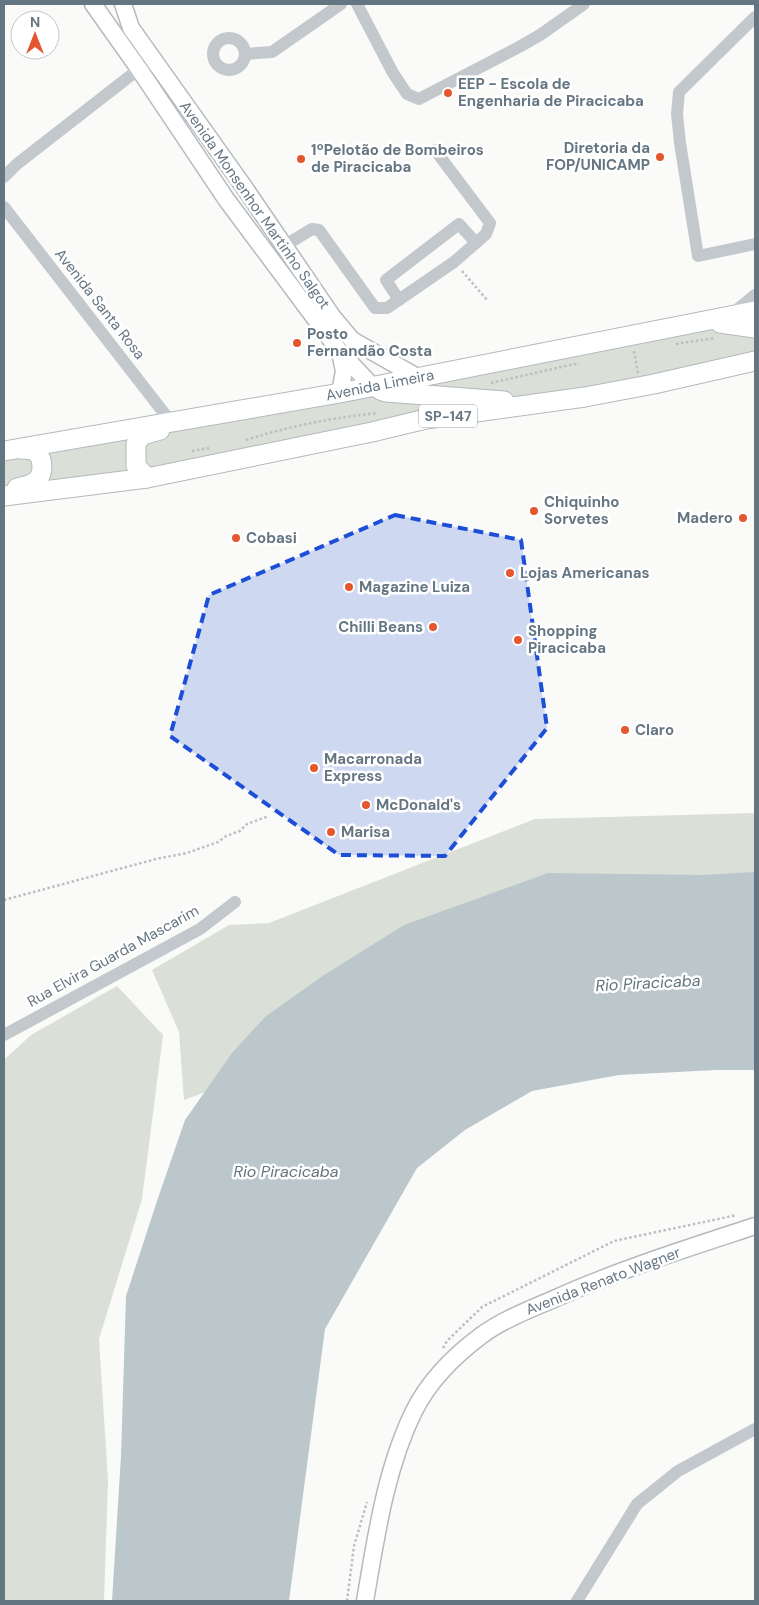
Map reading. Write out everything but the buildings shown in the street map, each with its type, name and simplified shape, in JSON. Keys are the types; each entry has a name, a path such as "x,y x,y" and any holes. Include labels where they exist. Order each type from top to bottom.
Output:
{"highway":[{"name":"Avenida Limeira","path":"10,450 340,393 755,311"},
{"path":"704,321 755,328"},
{"name":"SP-147","path":"4,496 147,478 372,432 426,419 542,404 641,386 753,362"},
{"path":"372,386 386,392 542,404"},
{"path":"147,478 136,466 135,462 136,444 142,435 229,413"},
{"path":"4,492 26,486 38,480 42,472 42,461 32,450 10,450"}],"main road":[{"name":"Avenida Monsenhor Martinho Salgot","path":"93,4 226,199 340,352 344,371 340,393"},
{"name":"Avenida Monsenhor Martinho Salgot","path":"123,4 131,28 244,187 332,316 352,340 417,377"},
{"path":"226,199 244,187"},
{"path":"340,352 372,386"},
{"name":"Avenida Renato Wagner","path":"365,1601 385,1497 401,1442 415,1410 434,1381 456,1356 490,1330 522,1313 576,1289 751,1220"}],"street":[{"path":"245,54 272,52 341,4"},
{"path":"357,4 393,73 407,94 420,99 540,35 584,4"},
{"path":"755,17 679,92 676,114 698,256 755,244"},
{"path":"4,177 17,164 139,69"},
{"path":"284,246 312,229 319,230 375,308 387,308 454,262 486,234 490,223 435,150"},
{"name":"Avenida Santa Rosa","path":"4,207 171,422"},
{"path":"399,300 386,280 459,224 476,243"},
{"path":"730,315 755,295"},
{"name":"Rua Elvira Guarda Mascarim","path":"4,1035 200,929 235,902"},
{"path":"576,1601 636,1504 678,1471 755,1429"}],"path":[{"path":"454,262 488,301"},
{"path":"672,345 719,337"},
{"path":"634,351 641,386"},
{"path":"483,385 586,362"},
{"path":"245,440 272,431 324,420 381,413"},
{"path":"188,452 212,448"},
{"path":"4,900 156,859 187,853 218,842 226,836 240,831 247,824 269,816"},
{"path":"442,1349 482,1307 614,1241 751,1220"},
{"path":"347,1601 354,1546 367,1501"}],"highlighted area":[{"path":"395,515 521,540 547,728 445,856 339,855 170,736 209,595"}],"shaded area":[{"path":"755,311 755,361 4,496 4,450"},
{"path":"755,813 755,890 184,1100 179,1032 152,970 229,925 269,923 535,819"},
{"path":"117,986 163,1035 142,1199 99,1339 108,1481 104,1601 4,1601 4,1060 31,1035"}],"water":[{"name":"Rio Piracicaba","path":"755,872 755,1070 619,1075 532,1091 465,1130 417,1168 325,1329 289,1601 112,1601 121,1456 126,1296 185,1120 232,1053 265,1017 321,977 404,925 548,873 703,875"}],"place":[{"name":"EEP - Escola de Engenharia de Piracicaba","path":"448,93"},
{"name":"Diretoria da FOP/UNICAMP","path":"660,157"},
{"name":"1ºPelotão de Bombeiros de Piracicaba","path":"301,159"},
{"name":"Posto Fernandão Costa","path":"297,343"},
{"name":"Chiquinho Sorvetes","path":"534,511"},
{"name":"Madero","path":"743,518"},
{"name":"Cobasi","path":"236,538"},
{"name":"Lojas Americanas","path":"510,573"},
{"name":"Magazine Luiza","path":"349,587"},
{"name":"Chilli Beans","path":"433,627"},
{"name":"Shopping Piracicaba","path":"518,640"},
{"name":"Claro","path":"625,730"},
{"name":"Macarronada Express","path":"314,768"},
{"name":"McDonald's","path":"366,805"},
{"name":"Marisa","path":"331,832"}]}
